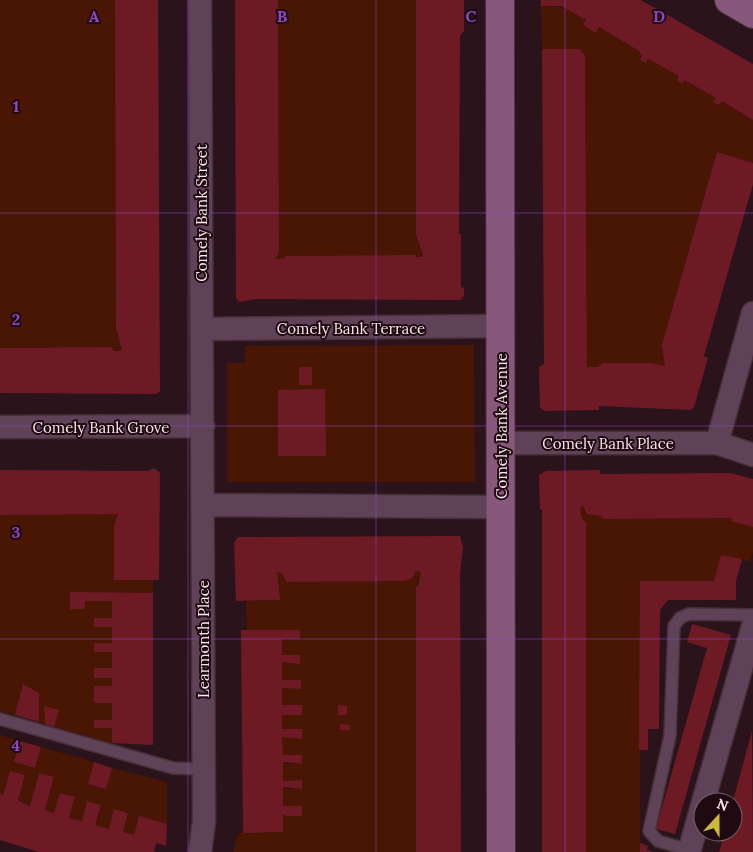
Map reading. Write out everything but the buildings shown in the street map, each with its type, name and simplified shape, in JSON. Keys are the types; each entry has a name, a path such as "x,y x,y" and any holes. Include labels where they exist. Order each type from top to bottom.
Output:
{"street":[{"name":"Comely Bank Street","path":"200,0 203,426"},
{"name":"Comely Bank Avenue","path":"500,0 501,852"},
{"path":"729,0 753,14"},
{"path":"717,443 753,313"},
{"name":"Comely Bank Terrace","path":"202,329 500,326"},
{"name":"Comely Bank Grove","path":"0,427 203,426"},
{"name":"Learmonth Place","path":"200,852 204,821 203,426"},
{"name":"Comely Bank Place","path":"500,443 717,443 753,455"},
{"path":"203,505 501,507"},
{"path":"689,851 753,626"}],"lane":[{"path":"689,851 658,841 649,831 670,731 674,626 680,618 689,614 753,615"},
{"path":"0,718 173,768 204,769"}],"shaded area":[{"path":"0,0 115,0 116,328 122,351 114,351 111,347 0,348"},
{"path":"278,0 416,0 416,234 423,254 422,257 416,257 416,255 286,256 283,259 276,259 279,251"},
{"path":"541,6 558,7 578,15 596,32 599,27 639,51 642,56 640,60 645,63 648,59 652,61 679,76 677,80 682,83 684,80 716,98 714,102 722,101 753,120 753,163 717,152 665,366 650,363 602,363 598,367 587,367 585,55 579,49 542,49"},
{"path":"474,345 475,482 227,482 227,363 245,363 245,346"},
{"path":"583,506 587,514 601,516 604,519 732,518 731,520 753,527 753,552 750,562 742,559 714,581 640,581 640,852 586,852 586,522 582,519 580,507"},
{"path":"118,514 114,526 114,580 153,580 153,593 70,593 70,609 85,609 85,601 112,601 112,618 94,618 94,627 112,627 112,643 94,643 94,651 112,652 112,686 94,686 94,703 112,703 112,720 95,720 94,728 112,728 112,743 54,727 59,710 45,706 45,724 39,722 39,693 23,685 15,715 0,711 0,515"},
{"path":"416,571 421,572 416,587 416,852 233,852 238,833 283,832 283,814 302,815 302,806 283,806 283,787 286,789 302,789 302,780 283,781 283,762 286,764 302,764 302,755 283,755 282,737 302,739 282,729 282,715 302,715 302,705 282,705 282,688 300,689 301,681 282,680 282,662 300,664 300,655 282,655 282,639 300,639 300,630 247,630 246,601 279,600 277,572 283,574 286,582 402,581 412,579"},
{"path":"0,735 20,741 14,762 35,768 41,747 94,762 88,784 106,789 112,768 167,782 167,824 139,816 134,835 123,832 128,813 115,809 109,829 95,825 101,805 88,801 82,821 69,818 75,798 61,793 54,813 45,810 54,778 39,773 30,806 18,800 25,775 10,771 3,795 0,794"}]}
